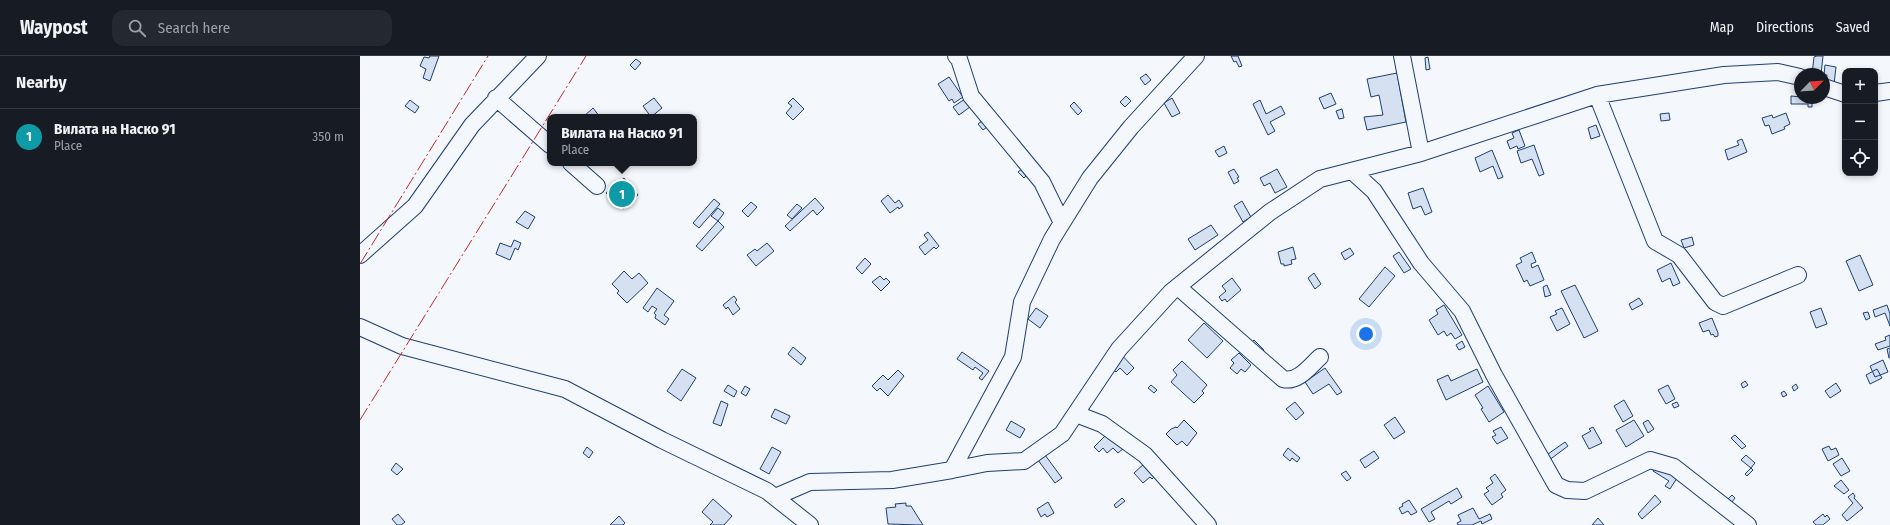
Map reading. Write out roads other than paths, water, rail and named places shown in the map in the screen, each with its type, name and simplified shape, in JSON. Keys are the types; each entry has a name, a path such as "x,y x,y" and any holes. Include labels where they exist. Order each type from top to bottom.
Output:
{"street":[{"path":"360,255 416,206 472,125 496,98 538,56"},
{"path":"956,56 959,59 971,96 1042,182 1062,223"},
{"path":"952,470 1013,357 1022,302 1052,239 1090,178 1165,88 1196,56"},
{"path":"1402,56 1421,153"},
{"path":"775,497 810,482 892,480 987,463 1024,461 1062,434 1120,349 1178,287 1270,212 1320,179 1421,153 1597,95 1724,75 1778,72 1794,76"},
{"path":"1830,89 1842,93"},
{"path":"1878,93 1890,91"},
{"path":"1597,95 1655,241 1680,255 1715,302 1723,306 1798,275"},
{"path":"496,98 547,142"},
{"path":"574,166 597,186"},
{"path":"1352,171 1374,191 1421,263 1462,311 1494,375 1556,485 1567,490 1585,491 1650,460 1674,467 1748,525"},
{"path":"1178,287 1283,379 1288,381 1298,378 1320,357"},
{"path":"360,327 402,346 565,389 662,440 767,491 810,525"},
{"path":"1076,414 1102,424 1145,455 1208,525"}],"place":[{"name":"Вилата на Наско 91","path":"622,194"}]}
